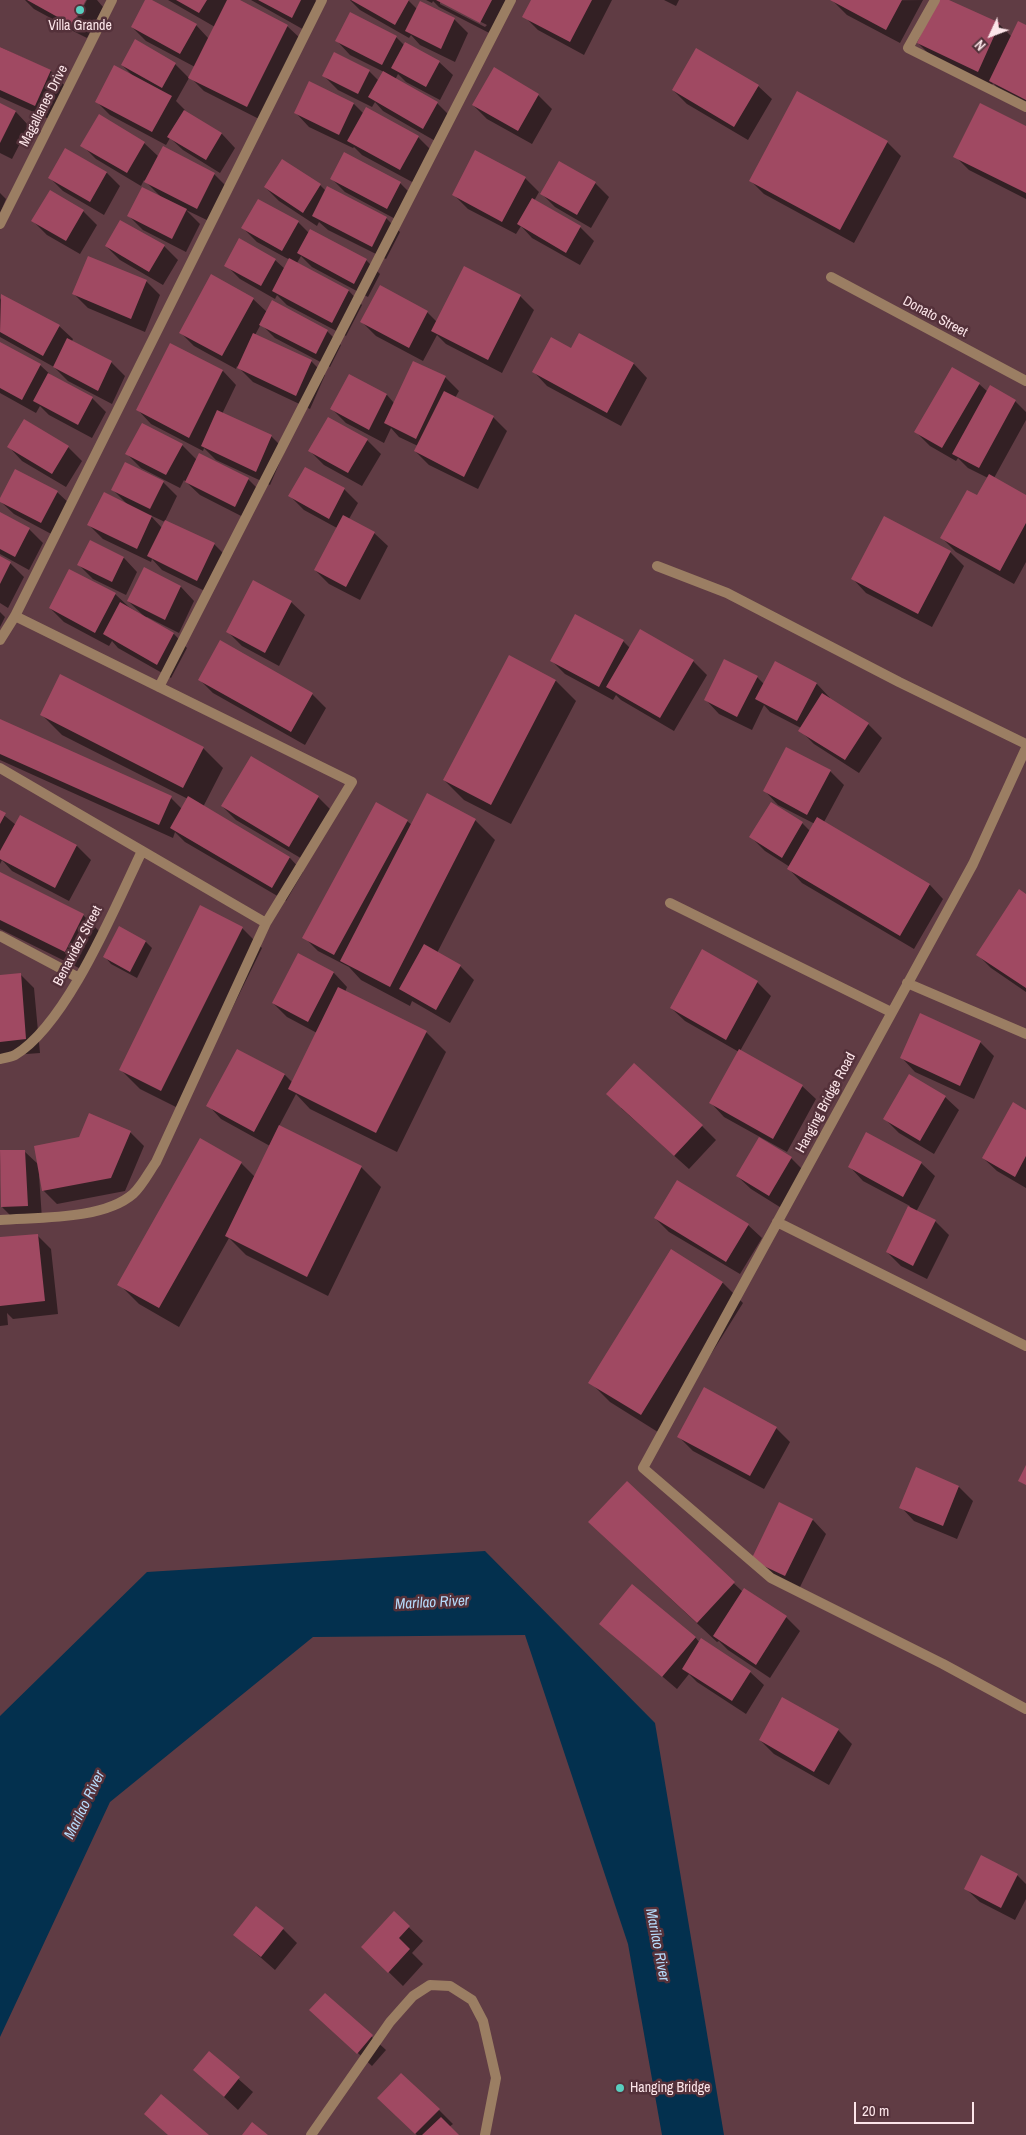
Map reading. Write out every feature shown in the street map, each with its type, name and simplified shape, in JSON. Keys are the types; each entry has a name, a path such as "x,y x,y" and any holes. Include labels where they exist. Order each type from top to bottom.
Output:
{"street":[{"name":"Magallanes Drive","path":"0,224 112,0"},
{"path":"0,640 16,616 322,0"},
{"path":"159,686 511,0"},
{"path":"935,0 908,48 1026,107"},
{"name":"Donato Street","path":"831,277 1026,381"},
{"path":"657,566 727,593 1026,746"},
{"path":"0,1220 99,1211 115,1206 134,1193 156,1162 266,923 352,782 16,616"},
{"name":"Hanging Bridge Road","path":"1026,746 973,864 643,1468 771,1578 943,1664 1026,1709"},
{"path":"0,768 266,923"},
{"name":"Benavidez Street","path":"0,1059 14,1055 42,1032 79,978 142,851"},
{"path":"670,903 891,1012"},
{"path":"0,936 79,978"},
{"path":"908,983 1026,1034"},
{"path":"777,1222 1026,1346"},
{"path":"311,2135 390,2022 413,1996 430,1985 450,1986 472,2000 483,2021 496,2078 485,2135"}],"water":[{"name":"Marilao River","path":"485,1551 655,1723 724,2135 662,2135 628,1944 525,1635 313,1637 110,1802 0,2037 0,1716 147,1572"}],"building":[{"path":"27,0 86,0 72,25"},
{"path":"145,0 152,0 197,24 180,54 131,27"},
{"path":"176,0 207,0 199,13"},
{"path":"227,0 240,0 288,25 247,107 188,78"},
{"path":"258,0 301,0 292,18"},
{"path":"351,0 409,0 395,25"},
{"path":"436,0 492,0 480,23"},
{"path":"531,0 592,0 570,42 522,17"},
{"path":"830,0 902,0 886,30"},
{"path":"937,0 949,0 1000,23 978,72 917,43"},
{"path":"420,1 455,18 441,49 405,31"},
{"path":"350,12 397,36 382,65 335,41"},
{"path":"1018,21 1026,25 1026,100 989,81"},
{"path":"135,39 176,63 162,88 121,65"},
{"path":"405,42 440,61 426,87 391,68"},
{"path":"0,47 51,70 35,106 0,90"},
{"path":"696,48 759,85 734,127 672,90"},
{"path":"334,52 370,70 358,94 322,76"},
{"path":"114,65 172,96 152,132 95,102"},
{"path":"494,67 539,94 518,131 472,105"},
{"path":"383,71 438,102 423,129 368,97"},
{"path":"309,81 354,103 339,135 294,113"},
{"path":"797,91 888,141 840,230 749,181"},
{"path":"0,103 16,111 0,143"},
{"path":"980,103 1026,126 1026,193 953,157"},
{"path":"366,107 419,136 400,170 347,141"},
{"path":"184,110 222,133 206,160 167,137"},
{"path":"99,114 145,142 127,173 80,146"},
{"path":"163,146 215,173 197,209 144,182"},
{"path":"65,148 107,172 90,202 48,178"},
{"path":"475,150 526,177 502,222 452,195"},
{"path":"344,152 401,182 387,209 330,179"},
{"path":"282,159 321,184 303,213 264,187"},
{"path":"559,161 596,182 577,215 540,194"},
{"path":"327,186 387,217 372,247 312,216"},
{"path":"142,187 187,209 172,239 127,216"},
{"path":"50,190 84,210 66,241 31,221"},
{"path":"532,198 581,226 566,253 517,224"},
{"path":"258,199 299,221 282,251 241,228"},
{"path":"120,220 165,245 149,272 105,246"},
{"path":"310,229 367,259 354,284 297,253"},
{"path":"239,238 276,259 261,286 224,266"},
{"path":"88,256 147,280 131,319 72,294"},
{"path":"289,258 349,290 332,323 272,291"},
{"path":"464,266 521,295 488,360 431,331"},
{"path":"211,274 254,298 222,356 179,333"},
{"path":"380,285 428,311 409,348 360,322"},
{"path":"1,294 60,325 43,356 0,332"},
{"path":"272,300 328,330 316,354 259,325"},
{"path":"253,333 312,360 296,396 237,368"},
{"path":"579,333 634,363 607,413 532,372 551,337 571,348"},
{"path":"67,338 112,361 98,391 53,367"},
{"path":"0,342 41,364 22,400 0,388"},
{"path":"170,343 223,370 189,438 136,410"},
{"path":"413,361 446,376 416,439 384,423"},
{"path":"952,367 980,383 942,448 914,432"},
{"path":"48,373 93,397 78,425 33,401"},
{"path":"349,374 387,394 369,430 330,409"},
{"path":"990,385 1016,400 979,468 952,454"},
{"path":"444,391 494,416 464,477 414,451"},
{"path":"217,410 272,435 256,472 201,446"},
{"path":"328,417 368,439 348,473 308,451"},
{"path":"24,419 69,446 52,474 7,447"},
{"path":"142,423 183,444 166,475 125,454"},
{"path":"199,453 249,478 235,507 185,482"},
{"path":"125,462 164,481 150,509 111,490"},
{"path":"305,467 345,488 329,519 288,496"},
{"path":"15,469 58,491 41,523 0,502 0,498"},
{"path":"989,474 1026,495 1026,523 1000,571 940,538 967,490 977,495"},
{"path":"104,492 152,516 137,549 87,525"},
{"path":"0,512 30,528 15,557 0,549"},
{"path":"343,515 375,532 346,587 314,570"},
{"path":"884,516 951,551 918,614 851,579"},
{"path":"165,520 215,543 197,581 147,556"},
{"path":"90,540 124,557 112,582 77,565"},
{"path":"0,556 11,562 0,584"},
{"path":"144,567 181,586 165,620 127,601"},
{"path":"69,569 116,593 95,633 49,608"},
{"path":"253,580 292,601 265,653 226,632"},
{"path":"120,602 174,633 157,665 103,634"},
{"path":"575,614 624,640 599,687 550,661"},
{"path":"640,629 694,660 660,718 606,687"},
{"path":"220,640 313,693 291,732 198,680"},
{"path":"509,655 556,680 491,805 443,780"},
{"path":"724,659 758,676 737,717 704,700"},
{"path":"775,661 817,683 797,721 755,699"},
{"path":"60,674 204,747 183,788 40,715"},
{"path":"822,693 869,723 845,760 798,731"},
{"path":"0,719 172,796 159,825 0,754"},
{"path":"786,747 831,770 807,815 763,791"},
{"path":"251,756 319,796 289,847 221,806"},
{"path":"427,793 476,819 390,987 340,961"},
{"path":"188,796 290,857 272,888 170,828"},
{"path":"376,802 408,820 334,955 302,938"},
{"path":"771,802 803,822 782,858 749,837"},
{"path":"0,810 6,813 0,824"},
{"path":"20,815 77,845 55,888 0,859 0,851"},
{"path":"817,817 930,884 900,936 787,869"},
{"path":"0,872 84,914 65,952 0,920"},
{"path":"1019,889 1026,894 1026,988 976,955"},
{"path":"200,905 243,927 161,1091 119,1070"},
{"path":"119,926 146,941 130,972 103,957"},
{"path":"424,944 461,965 436,1010 399,989"},
{"path":"702,949 758,981 726,1040 670,1008"},
{"path":"298,953 334,972 308,1022 272,1003"},
{"path":"21,973 26,1039 0,1042 0,975"},
{"path":"338,987 427,1031 376,1133 288,1089"},
{"path":"920,1013 981,1041 960,1086 900,1058"},
{"path":"237,1049 285,1074 254,1132 206,1106"},
{"path":"739,1049 803,1085 773,1139 709,1103"},
{"path":"634,1063 703,1125 674,1156 606,1094"},
{"path":"909,1074 946,1096 920,1141 883,1119"},
{"path":"1013,1102 1026,1110 1026,1156 1015,1177 982,1158"},
{"path":"89,1113 131,1131 111,1178 42,1191 34,1146 79,1137"},
{"path":"279,1125 362,1166 307,1277 225,1236"},
{"path":"866,1132 922,1162 903,1197 848,1167"},
{"path":"759,1137 792,1157 769,1196 736,1176"},
{"path":"200,1138 242,1162 159,1308 117,1285"},
{"path":"0,1150 25,1150 28,1206 1,1207"},
{"path":"677,1180 749,1224 726,1262 654,1218"},
{"path":"908,1206 936,1220 913,1266 886,1252"},
{"path":"38,1234 45,1301 0,1306 0,1237"},
{"path":"671,1249 723,1282 641,1415 588,1383"},
{"path":"704,1387 777,1427 750,1476 677,1437"},
{"path":"1026,1465 1026,1485 1018,1481"},
{"path":"916,1467 959,1486 943,1526 899,1508"},
{"path":"627,1481 735,1582 697,1623 588,1522"},
{"path":"779,1502 813,1519 785,1576 751,1560"},
{"path":"632,1584 696,1637 662,1677 599,1624"},
{"path":"744,1588 787,1616 756,1665 713,1636"},
{"path":"701,1638 751,1671 732,1701 682,1669"},
{"path":"782,1697 839,1729 814,1772 759,1740"},
{"path":"981,1855 1018,1874 1001,1908 964,1889"},
{"path":"256,1906 284,1928 261,1957 233,1935"},
{"path":"394,1911 410,1926 399,1938 410,1949 388,1973 361,1947"},
{"path":"325,1993 373,2035 357,2054 309,2010"},
{"path":"209,2051 240,2077 224,2097 193,2070"},
{"path":"401,2073 440,2109 415,2134 377,2098"},
{"path":"161,2094 209,2135 168,2135 144,2114"},
{"path":"441,2117 459,2135 422,2135"},
{"path":"252,2122 268,2135 242,2135"}],"place":[{"name":"Villa Grande","path":"80,10"},
{"name":"Hanging Bridge","path":"620,2088"}]}
